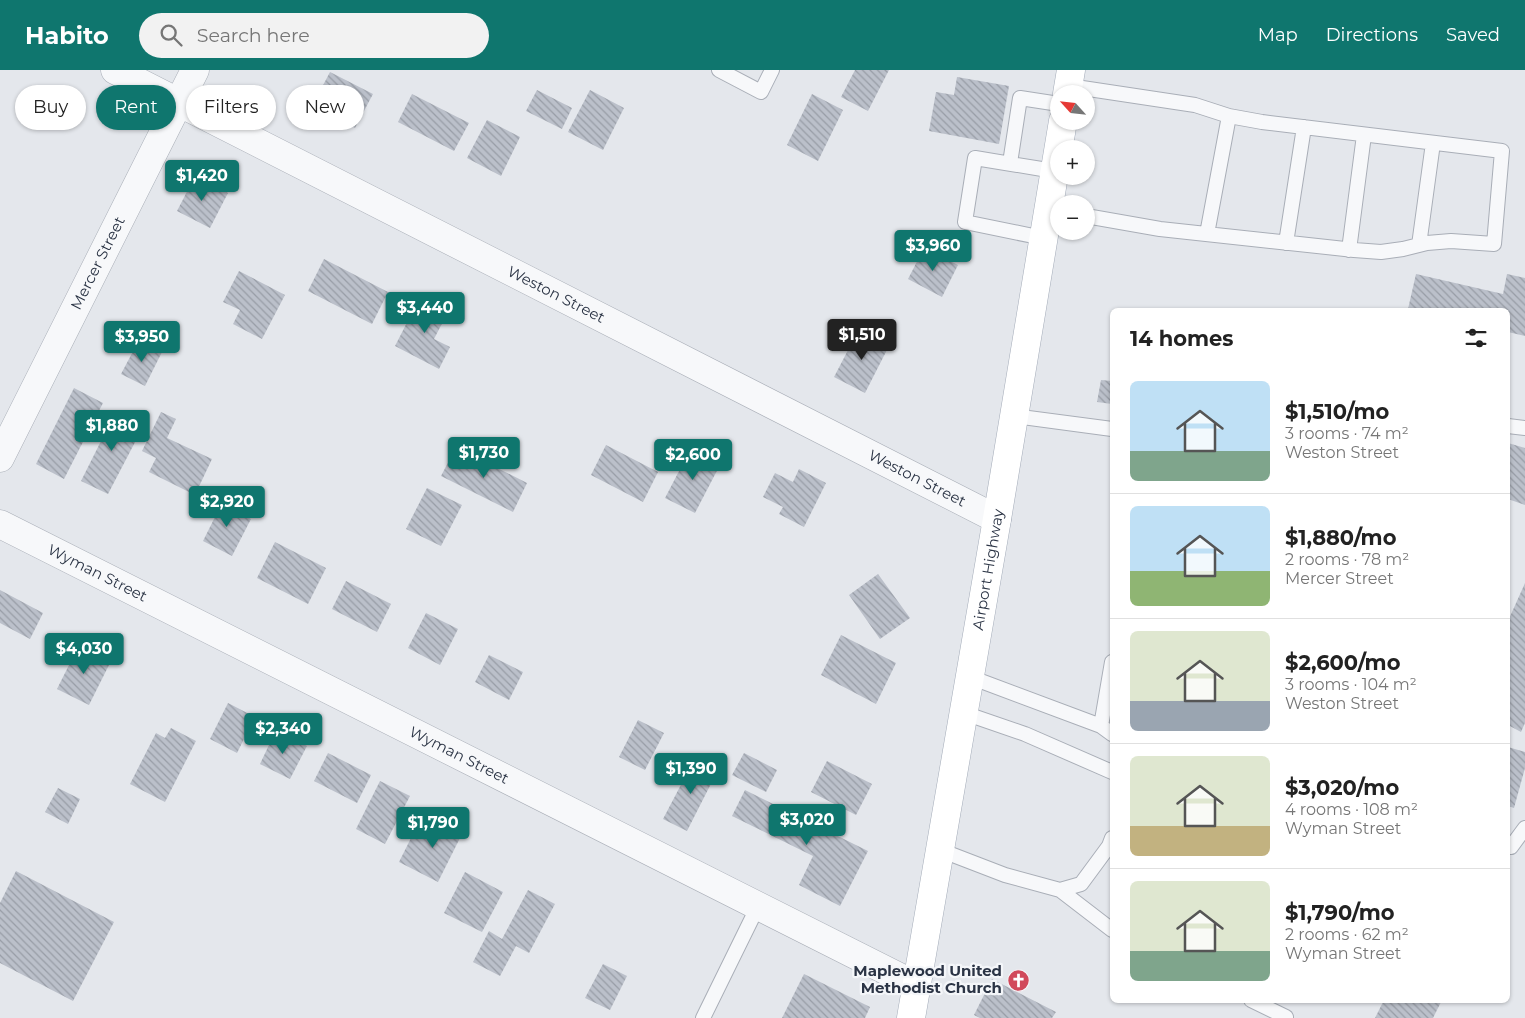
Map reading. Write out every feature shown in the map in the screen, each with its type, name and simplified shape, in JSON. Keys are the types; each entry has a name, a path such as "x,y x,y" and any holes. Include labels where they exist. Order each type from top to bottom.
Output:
{"main road":[{"name":"Airport Highway","path":"911,1018 997,519 1043,238 1050,220"}],"street":[{"name":"Weston Street","path":"115,70 997,519"},
{"name":"Mercer Street","path":"0,458 195,70"},
{"name":"Wyman Street","path":"0,524 917,986"}],"lane":[{"path":"719,70 761,92 772,70"},
{"path":"1010,163 1020,98 1050,92"},
{"path":"1095,92 1195,105 1229,116 1304,127 1502,151 1494,244 1451,241 1382,252 1349,250 1160,229 1095,218"},
{"path":"1207,234 1229,116"},
{"path":"1286,243 1304,127"},
{"path":"1349,250 1364,135"},
{"path":"1419,245 1433,143"},
{"path":"1043,238 965,222 975,158 1050,170"},
{"path":"1014,416 1110,429"},
{"path":"1510,426 1525,428"},
{"path":"970,677 1107,730 1110,689"},
{"path":"964,713 1025,734 1110,771"},
{"path":"1510,847 1525,828"},
{"path":"1060,890 1081,884 1110,843"},
{"path":"940,850 1005,875 1060,890 1110,928"},
{"path":"703,1018 758,906"},
{"path":"1257,1003 1286,1017"}],"building":[{"path":"855,70 889,70 868,111 841,97"},
{"path":"330,72 355,85 323,85"},
{"path":"957,77 1009,86 999,144 929,131 936,92 954,95"},
{"path":"364,89 373,94 364,111"},
{"path":"537,90 572,108 562,129 526,111"},
{"path":"590,90 624,108 603,150 568,132"},
{"path":"412,94 469,123 454,151 398,122"},
{"path":"812,94 843,110 818,161 787,145"},
{"path":"487,120 520,137 501,176 467,158"},
{"path":"195,176 228,193 210,228 177,211"},
{"path":"924,248 958,265 942,297 908,279"},
{"path":"324,259 388,292 372,324 308,291"},
{"path":"239,271 285,295 262,339 233,324 240,310 223,302"},
{"path":"1416,274 1503,294 1507,274 1525,278 1525,336 1510,332 1510,308 1408,308"},
{"path":"420,297 448,312 434,339 450,347 439,369 395,346"},
{"path":"859,329 890,344 865,393 834,377"},
{"path":"139,340 162,352 145,386 121,374"},
{"path":"1101,380 1110,381 1110,404 1097,402"},
{"path":"74,388 103,403 64,479 36,464"},
{"path":"116,411 144,425 108,494 81,481"},
{"path":"161,412 176,419 167,438 212,459 195,495 149,472 156,458 142,451"},
{"path":"1510,444 1525,448 1525,505 1510,500"},
{"path":"606,445 658,472 643,502 591,475"},
{"path":"456,447 527,483 513,512 441,476"},
{"path":"691,448 721,463 695,513 665,498"},
{"path":"799,469 826,483 804,527 779,514 783,507 763,497 775,473 793,482"},
{"path":"427,488 462,505 441,546 406,529"},
{"path":"224,499 241,507 238,512 251,519 232,556 203,541"},
{"path":"275,542 326,568 308,604 257,578"},
{"path":"878,574 910,618 880,639 849,595"},
{"path":"346,581 391,604 377,632 332,609"},
{"path":"1525,583 1525,723 1521,732 1510,726 1510,617"},
{"path":"0,590 43,613 30,639 0,623"},
{"path":"426,613 458,629 440,665 408,648"},
{"path":"841,635 896,663 876,704 821,675"},
{"path":"79,645 111,661 89,705 57,689"},
{"path":"489,655 523,672 509,700 475,682"},
{"path":"228,703 255,717 237,753 210,739"},
{"path":"638,720 664,733 645,770 619,757"},
{"path":"171,728 196,741 165,802 130,784 156,733 165,738"},
{"path":"276,730 307,746 290,779 260,764"},
{"path":"1510,748 1525,752 1525,768 1514,808 1510,807"},
{"path":"328,753 371,775 357,803 314,781"},
{"path":"744,753 777,770 766,792 732,775"},
{"path":"695,758 718,770 687,831 663,819"},
{"path":"827,761 872,784 856,815 811,792"},
{"path":"380,781 410,796 385,844 356,829"},
{"path":"58,788 80,799 68,824 45,812"},
{"path":"745,790 868,851 840,906 799,885 813,856 732,816"},
{"path":"442,814 466,826 438,882 399,862 414,832 429,840"},
{"path":"16,871 114,922 73,1001 0,963 0,903"},
{"path":"465,872 503,892 482,932 444,913"},
{"path":"528,890 555,904 529,953 516,946 500,976 473,962 489,931 502,939"},
{"path":"603,964 627,976 610,1010 585,998"},
{"path":"804,974 870,1007 865,1018 782,1018"},
{"path":"992,979 1056,1012 1052,1018 980,1018 974,1015"},
{"path":"1382,1003 1440,1003 1433,1018 1375,1018"}],"place":[{"name":"Maplewood United Methodist Church","path":"1018,980"}]}
